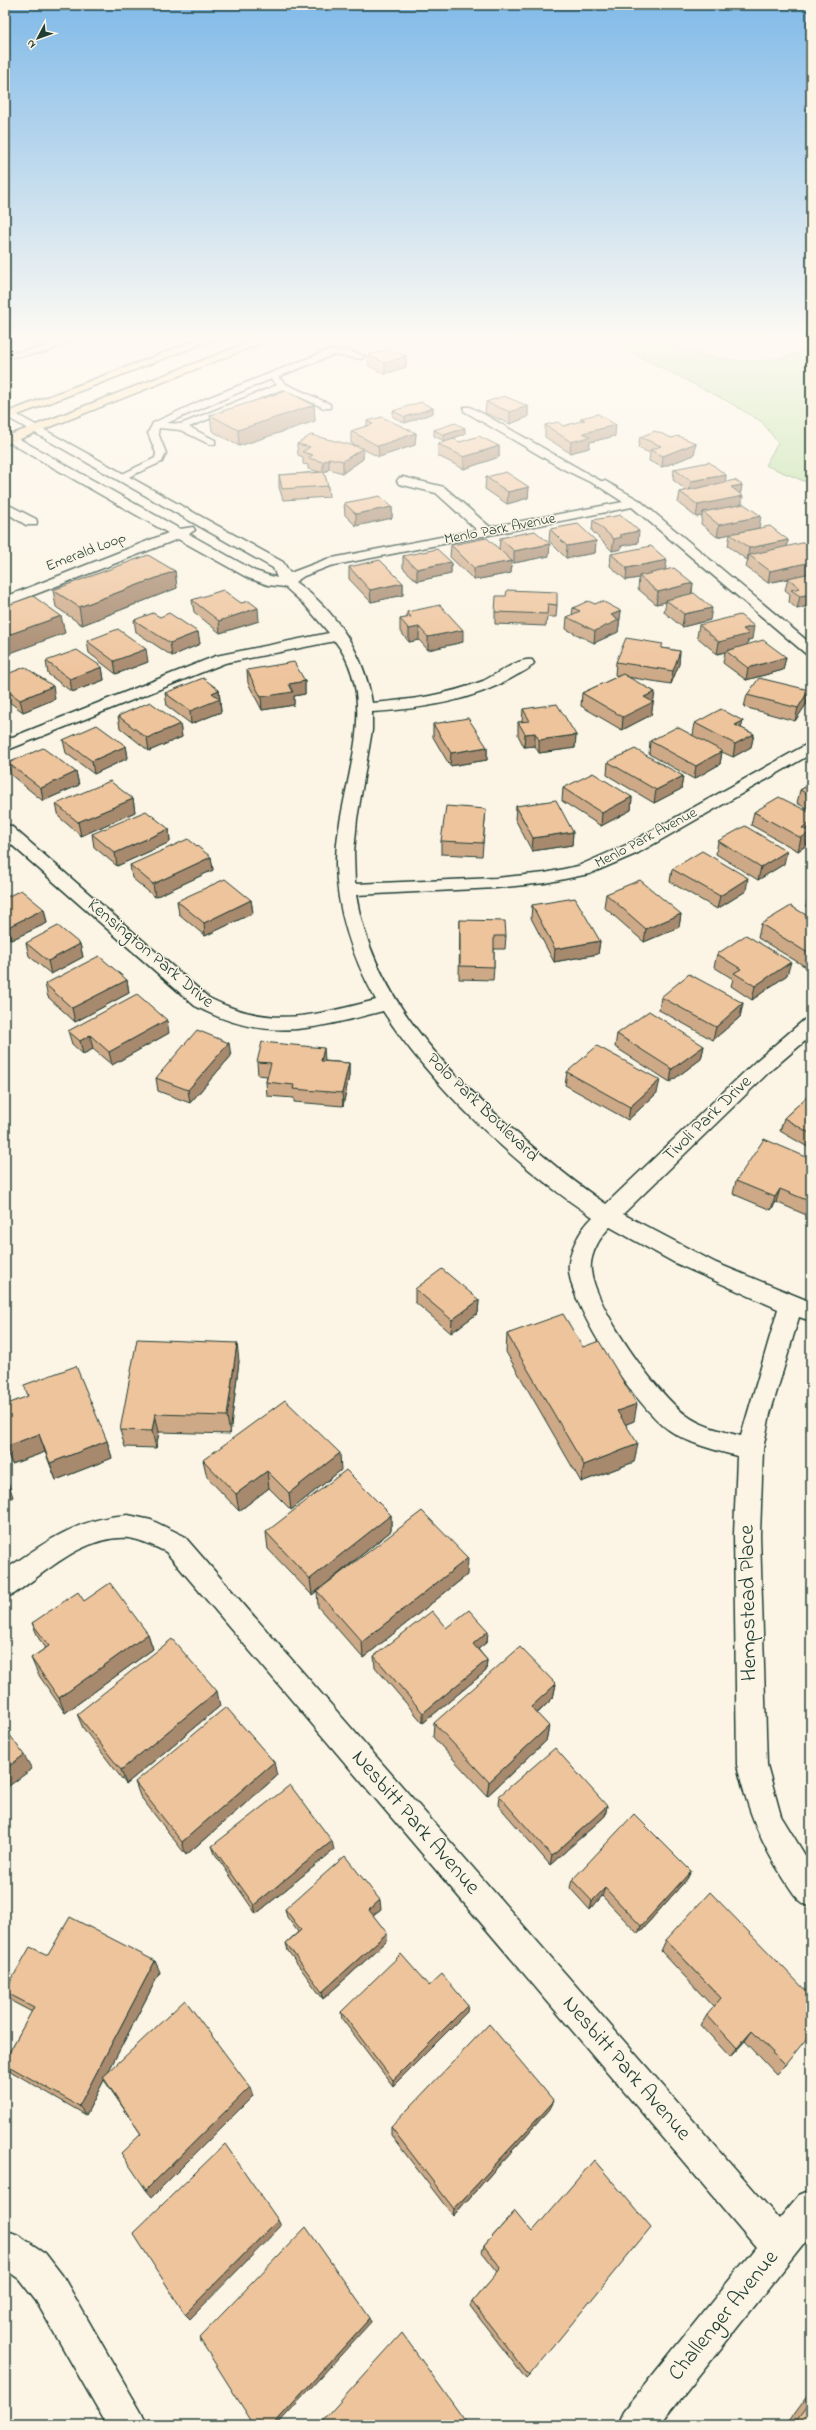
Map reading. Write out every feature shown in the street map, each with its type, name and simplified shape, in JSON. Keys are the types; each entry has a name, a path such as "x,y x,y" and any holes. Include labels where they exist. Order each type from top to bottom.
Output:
{"street":[{"path":"31,451 250,574 272,582 285,582 283,570 278,565 76,451"},
{"path":"95,487 121,477"},
{"path":"403,481 416,482 440,490 487,532"},
{"path":"601,484 635,503 811,651"},
{"name":"Menlo Park Avenue","path":"285,582 317,566 635,503"},
{"path":"5,507 31,522"},
{"name":"Emerald Loop","path":"5,602 205,524"},
{"path":"278,565 303,567 317,566"},
{"name":"Polo Park Boulevard","path":"285,582 316,608 338,636 359,675 365,708 362,756 346,839 347,890 362,948 388,1003 430,1060 466,1098 542,1167 608,1216 678,1254 801,1308"},
{"path":"5,746 221,659 338,636"},
{"path":"365,708 416,705 454,697 503,678 527,663"},
{"name":"Menlo Park Avenue","path":"347,890 496,883 545,878 583,870 632,849 811,747"},
{"name":"Kensington Park Drive","path":"5,830 202,1002 226,1015 256,1024 292,1024 328,1018 388,1003"},
{"name":"Tivoli Park Drive","path":"750,1449 694,1431 664,1412 635,1375 597,1314 582,1283 580,1261 588,1239 608,1216 763,1066 811,1025"},
{"name":"Hempstead Place","path":"801,1308 758,1414 750,1449 747,1535 752,1765 759,1796 768,1823 783,1851 811,1892"},
{"name":"Nesbitt Park Avenue","path":"5,1585 66,1543 98,1529 130,1526 161,1535 174,1544 779,2247"},
{"name":"Challenger Avenue","path":"636,2425 811,2207"},
{"path":"5,2248 32,2266 48,2288 128,2425"}],"lane":[{"path":"121,477 159,460 160,451"},
{"path":"542,451 582,476 601,484"}],"green space":[{"path":"773,451 811,451 811,484 765,465"}],"building":[{"path":"358,451 343,461 329,458 323,462 308,458 313,455 302,452"},
{"path":"453,451 482,451 464,457"},
{"path":"653,451 675,451 663,456"},
{"path":"709,462 726,475 691,481 674,469"},
{"path":"324,472 328,486 282,489 279,475"},
{"path":"506,472 529,487 508,492 486,477"},
{"path":"735,480 742,485 731,487 743,496 698,505 680,492"},
{"path":"380,496 392,507 356,514 344,503"},
{"path":"744,504 761,516 719,525 703,512"},
{"path":"621,515 639,531 619,535 622,537 614,539 593,520"},
{"path":"578,524 596,541 567,546 550,529"},
{"path":"770,526 788,540 749,548 730,534"},
{"path":"535,531 550,544 514,551 500,538"},
{"path":"487,538 512,561 474,568 451,545"},
{"path":"811,541 811,562 770,571 749,555"},
{"path":"651,546 667,560 627,568 611,554"},
{"path":"437,549 451,562 417,569 403,556"},
{"path":"148,555 175,571 79,607 53,590"},
{"path":"380,560 403,583 370,590 349,567"},
{"path":"674,568 693,583 658,592 639,576"},
{"path":"811,573 811,594 800,596 791,590 800,588 788,578"},
{"path":"223,590 241,603 249,601 258,608 219,621 192,600"},
{"path":"507,590 557,592 557,605 548,604 547,614 495,612 496,596 506,596"},
{"path":"694,593 712,608 684,614 666,600"},
{"path":"33,596 61,616 5,636 5,606"},
{"path":"588,601 595,604 602,601 621,611 611,615 619,620 595,631 567,617 580,611 573,608"},
{"path":"440,605 463,630 428,637 419,627 409,629 400,619 411,617 407,612"},
{"path":"153,613 160,617 169,613 198,632 170,643 134,620"},
{"path":"740,615 754,626 743,629 749,634 719,642 699,625"},
{"path":"118,629 146,649 114,661 87,641"},
{"path":"626,638 663,644 661,648 680,651 673,671 616,662"},
{"path":"763,640 786,657 748,668 726,651"},
{"path":"77,650 102,667 70,679 46,661"},
{"path":"294,662 305,681 289,684 293,692 261,697 247,670"},
{"path":"25,667 53,686 20,700 5,689 5,675"},
{"path":"623,674 655,692 644,697 653,702 623,717 582,693"},
{"path":"203,678 219,690 212,693 220,699 190,711 165,693"},
{"path":"759,678 809,690 798,708 747,695"},
{"path":"150,702 180,724 147,738 118,716"},
{"path":"557,704 576,735 539,740 535,733 525,734 518,722 530,721 523,709"},
{"path":"721,709 743,721 735,725 754,734 735,744 695,723"},
{"path":"468,718 487,747 451,753 433,724"},
{"path":"97,725 126,746 92,761 63,740"},
{"path":"677,727 722,751 696,766 650,741"},
{"path":"43,748 76,772 41,788 8,763"},
{"path":"635,749 683,776 656,790 608,762"},
{"path":"593,773 632,797 602,813 563,788"},
{"path":"110,781 133,799 78,822 56,804"},
{"path":"811,784 811,796 800,790"},
{"path":"779,797 811,813 811,822 802,828 810,832 801,838 754,812"},
{"path":"556,800 573,832 533,838 516,806"},
{"path":"446,806 486,809 483,843 441,841"},
{"path":"146,811 169,829 115,853 92,834"},
{"path":"745,826 787,851 761,867 718,841"},
{"path":"188,839 211,857 153,884 130,865"},
{"path":"702,851 748,878 720,896 672,869"},
{"path":"225,879 251,900 204,923 177,901"},
{"path":"640,880 681,914 646,929 606,894"},
{"path":"21,890 44,909 8,927 5,925 5,898"},
{"path":"575,898 600,941 555,949 532,905"},
{"path":"791,906 811,918 811,955 761,924"},
{"path":"460,920 505,921 506,936 494,936 494,967 460,966"},
{"path":"58,926 80,944 48,961 26,943"},
{"path":"746,935 791,962 755,986 734,973 741,969 717,954"},
{"path":"99,956 127,980 72,1008 45,984"},
{"path":"689,974 743,1003 716,1027 661,997"},
{"path":"137,994 167,1020 109,1052 90,1035 80,1041 68,1031"},
{"path":"649,1011 704,1046 672,1069 617,1034"},
{"path":"197,1030 229,1043 188,1090 156,1078"},
{"path":"262,1042 324,1048 321,1061 349,1063 342,1093 293,1089 294,1085 266,1082 271,1063 257,1062"},
{"path":"597,1046 660,1080 630,1107 567,1072"},
{"path":"811,1093 811,1134 784,1118"},
{"path":"764,1139 811,1159 811,1202 780,1189 775,1197 736,1181"},
{"path":"442,1269 479,1300 452,1320 415,1289"},
{"path":"563,1314 583,1347 599,1341 637,1404 617,1411 638,1444 584,1465 507,1334"},
{"path":"137,1339 237,1343 227,1416 155,1414 152,1431 120,1430"},
{"path":"76,1366 107,1441 50,1463 39,1434 5,1447 5,1405 28,1396 24,1385"},
{"path":"285,1400 340,1453 289,1493 267,1471 236,1494 203,1460"},
{"path":"346,1470 391,1515 310,1579 266,1532"},
{"path":"5,1480 9,1485 5,1487"},
{"path":"422,1511 468,1558 362,1642 317,1591"},
{"path":"110,1583 148,1634 59,1698 31,1658 49,1646 32,1623 78,1592 84,1601"},
{"path":"469,1610 488,1631 473,1644 487,1660 423,1713 374,1656 432,1611 446,1628"},
{"path":"172,1639 217,1691 121,1770 77,1714"},
{"path":"520,1647 556,1684 531,1707 549,1726 489,1782 434,1723"},
{"path":"226,1707 274,1762 182,1842 135,1782"},
{"path":"5,1728 24,1755 5,1769"},
{"path":"555,1748 607,1806 552,1856 499,1796"},
{"path":"290,1785 332,1841 254,1905 212,1846"},
{"path":"634,1814 691,1871 641,1926 605,1888 592,1901 572,1880"},
{"path":"345,1856 380,1900 369,1910 387,1933 322,1992 286,1943 301,1930 285,1909"},
{"path":"710,1892 811,1996 811,2033 785,2065 752,2031 737,2048 707,2015 721,1998 666,1940"},
{"path":"70,1917 155,1961 79,2106 5,2064 5,2060 34,2007 5,1991 30,1947 48,1955"},
{"path":"401,1954 429,1986 442,1974 468,2005 393,2080 341,2012"},
{"path":"185,2000 250,2087 146,2190 121,2153 141,2134 103,2077"},
{"path":"489,2024 554,2101 454,2209 391,2127"},
{"path":"225,2144 278,2220 185,2314 133,2233"},
{"path":"594,2160 651,2227 529,2376 472,2302 501,2268 484,2246 515,2211 532,2232"},
{"path":"306,2227 370,2318 273,2425 254,2425 199,2338"},
{"path":"402,2333 468,2425 319,2425"},
{"path":"811,2402 811,2425 794,2425"}]}
